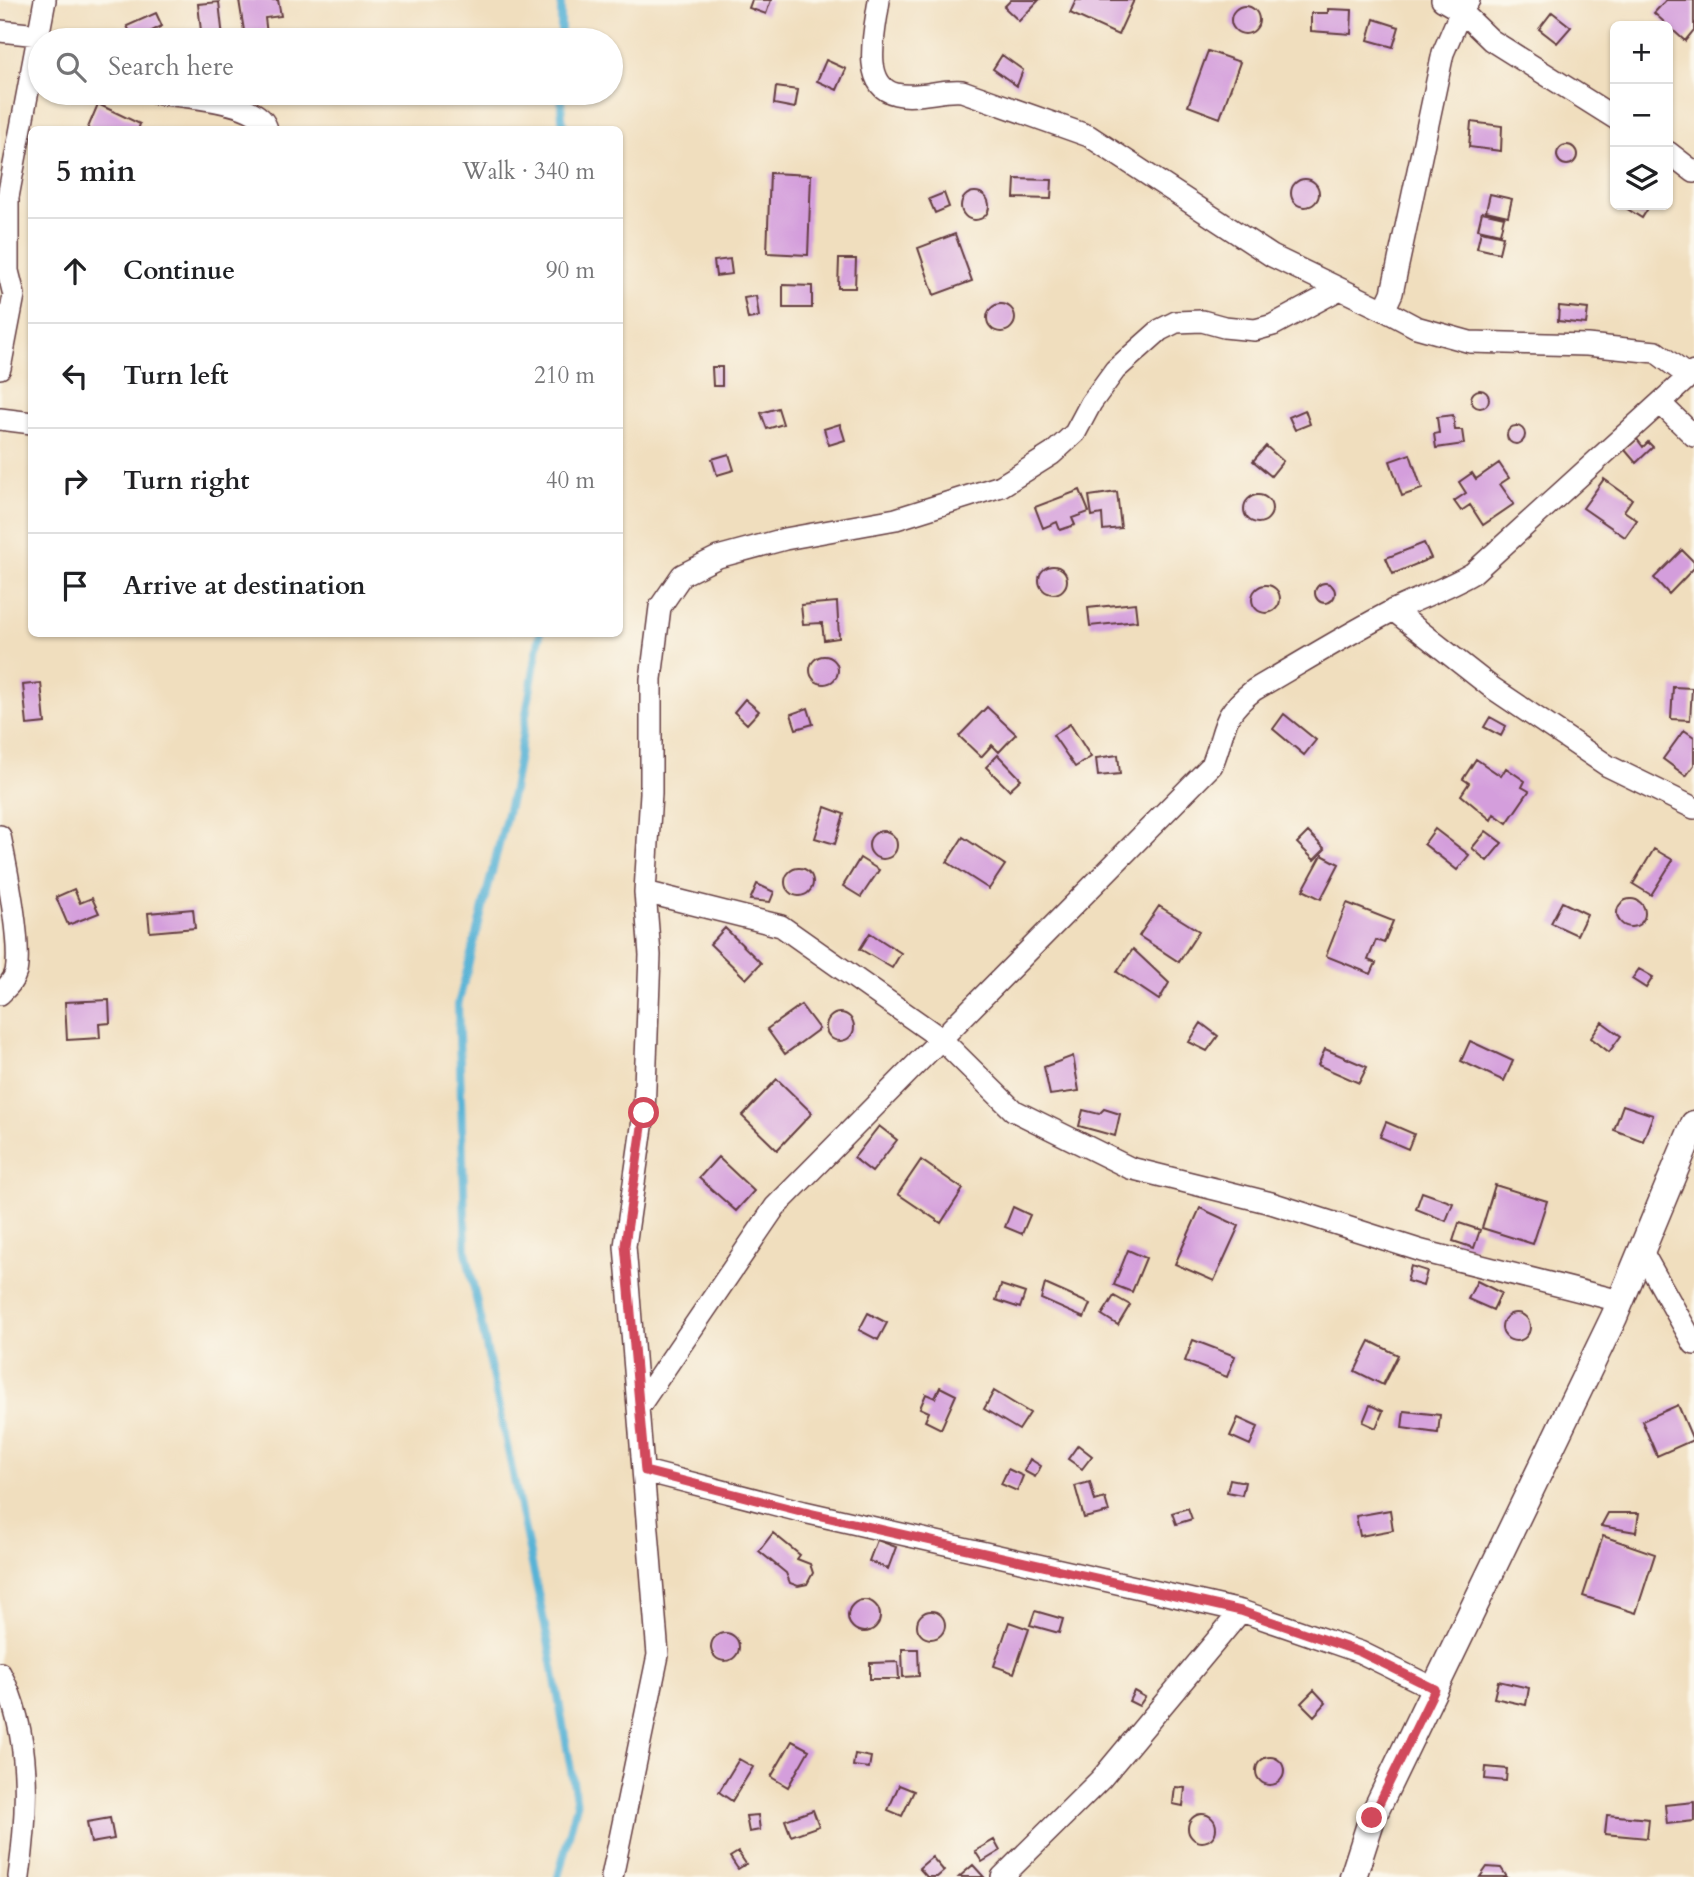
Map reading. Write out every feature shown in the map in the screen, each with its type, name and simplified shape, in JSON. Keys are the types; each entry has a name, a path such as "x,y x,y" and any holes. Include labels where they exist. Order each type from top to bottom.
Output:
{"street":[{"path":"39,28 45,0"},
{"path":"638,1408 775,1207 1212,765 1222,741 1225,719 1238,703 1254,690 1393,610 1448,589 1473,573 1691,374 1656,352 1587,345 1470,342 1416,327 1272,256 1089,136 962,91 946,89 895,94 874,74 873,44 879,0"},
{"path":"1442,0 1465,5 1492,40 1610,115"},
{"path":"1384,310 1392,293 1443,53 1465,5"},
{"path":"0,31 28,33"},
{"path":"0,369 14,295 8,271 4,196 28,102"},
{"path":"239,105 257,114 264,126"},
{"path":"1673,156 1694,172"},
{"path":"612,1877 658,1655 625,1245 644,1113 650,955 645,892 651,793 651,679 660,607 682,575 718,557 785,539 896,519 1001,486 1052,454 1075,433 1091,403 1115,370 1160,330 1176,322 1202,321 1224,327 1264,328 1338,290"},
{"path":"1660,403 1694,436"},
{"path":"0,419 28,422"},
{"path":"1393,610 1491,687 1608,766 1694,808"},
{"path":"0,836 9,883 17,964 9,986 0,994"},
{"path":"645,892 781,926 940,1038 1013,1110 1130,1168 1271,1203 1422,1251 1620,1301"},
{"path":"1353,1877 1372,1818 1620,1301 1694,1124"},
{"path":"1641,1250 1694,1344"},
{"path":"645,1471 804,1512 1241,1611 1360,1652 1435,1689"},
{"path":"1002,1877 1101,1779 1241,1611"},
{"path":"0,1673 15,1701 24,1769 19,1877"}],"building":[{"path":"239,0 278,0 281,16 265,18 266,28 244,28"},
{"path":"752,0 771,0 766,14 749,8"},
{"path":"1011,0 1039,0 1019,21 1004,7"},
{"path":"1076,0 1134,0 1118,35 1070,13"},
{"path":"1666,0 1694,0 1694,30 1685,41 1673,30 1673,21 1663,21 1654,13"},
{"path":"219,2 222,28 201,28 198,4"},
{"path":"1245,6 1255,10 1259,20 1255,30 1245,34 1235,30 1231,20 1235,10"},
{"path":"1328,9 1352,10 1351,34 1311,31 1311,13 1328,13"},
{"path":"1552,12 1571,27 1557,43 1539,29"},
{"path":"156,13 162,26 128,28 127,26"},
{"path":"1374,19 1399,27 1393,47 1368,40"},
{"path":"1208,51 1240,62 1220,118 1188,106"},
{"path":"1002,55 1023,70 1017,86 993,69"},
{"path":"826,60 846,69 837,90 817,81"},
{"path":"776,87 798,90 795,108 774,104"},
{"path":"98,105 140,124 139,126 89,126"},
{"path":"1471,122 1502,126 1501,151 1469,147"},
{"path":"1567,145 1574,148 1577,155 1574,162 1567,165 1560,162 1557,155 1560,148"},
{"path":"770,173 811,175 808,255 767,253"},
{"path":"1015,179 1052,180 1051,199 1014,198"},
{"path":"1305,179 1315,183 1319,193 1315,203 1305,207 1295,203 1291,193 1295,183"},
{"path":"975,192 985,196 989,206 985,216 975,220 965,216 961,206 965,196"},
{"path":"944,193 949,207 935,213 929,199"},
{"path":"1490,194 1512,199 1508,216 1486,211"},
{"path":"1629,210 1647,210 1642,218"},
{"path":"1482,212 1504,217 1500,234 1478,229"},
{"path":"1481,231 1503,236 1499,253 1477,248"},
{"path":"955,234 972,281 934,295 918,248"},
{"path":"730,259 732,274 716,276 714,261"},
{"path":"839,259 856,259 855,288 838,288"},
{"path":"783,285 812,286 812,308 783,308"},
{"path":"756,296 759,317 748,319 744,298"},
{"path":"1001,304 1011,308 1015,318 1011,328 1001,332 991,328 987,318 991,308"},
{"path":"1559,306 1588,309 1586,324 1558,321"},
{"path":"712,367 722,367 722,386 713,386"},
{"path":"1480,390 1486,393 1489,399 1486,405 1480,408 1474,405 1471,399 1474,393"},
{"path":"778,408 783,424 767,429 761,413"},
{"path":"1305,410 1310,424 1295,430 1289,417"},
{"path":"1453,415 1455,430 1462,430 1464,444 1436,448 1434,434 1439,433 1437,417"},
{"path":"840,424 845,440 829,445 824,429"},
{"path":"1512,426 1520,426 1525,435 1523,442 1512,444 1507,439 1507,431"},
{"path":"1637,439 1643,447 1648,442 1653,447 1636,463 1625,450"},
{"path":"1266,446 1283,461 1271,476 1253,461"},
{"path":"729,454 734,470 717,475 712,459"},
{"path":"1410,454 1422,489 1402,496 1390,461"},
{"path":"1499,463 1509,478 1500,484 1514,504 1483,525 1470,505 1461,511 1454,501 1466,493 1459,482 1472,473 1476,479"},
{"path":"1604,479 1632,499 1624,511 1637,520 1625,537 1583,508"},
{"path":"1080,490 1089,512 1072,518 1075,525 1060,530 1057,522 1043,528 1035,507"},
{"path":"1117,492 1121,528 1103,530 1102,514 1092,516 1089,496"},
{"path":"1258,495 1268,499 1272,509 1268,519 1258,523 1248,519 1244,509 1248,499"},
{"path":"1424,543 1431,558 1393,574 1386,558"},
{"path":"1682,550 1694,562 1694,568 1669,594 1654,578"},
{"path":"1053,566 1063,570 1067,580 1063,590 1053,594 1043,590 1039,580 1043,570"},
{"path":"1325,583 1332,586 1335,593 1332,600 1325,603 1318,600 1315,593 1318,586"},
{"path":"1266,585 1276,589 1280,599 1276,609 1266,613 1256,609 1252,599 1256,589"},
{"path":"837,602 839,638 824,640 822,623 803,624 801,605"},
{"path":"1135,603 1137,621 1090,626 1088,608"},
{"path":"824,656 834,660 838,670 834,680 824,684 814,680 810,670 814,660"},
{"path":"41,683 45,723 27,725 23,685"},
{"path":"1673,687 1692,688 1690,720 1671,719"},
{"path":"745,699 759,711 747,724 734,712"},
{"path":"987,707 1016,734 999,752 992,745 981,757 959,736"},
{"path":"808,708 813,724 796,729 791,714"},
{"path":"1284,714 1316,740 1304,755 1273,729"},
{"path":"1490,717 1506,726 1501,736 1484,727"},
{"path":"1070,724 1091,757 1075,767 1053,735"},
{"path":"1684,730 1694,737 1694,765 1686,776 1663,759"},
{"path":"998,755 1021,779 1009,790 986,767"},
{"path":"1118,755 1120,774 1098,776 1096,758"},
{"path":"1476,759 1501,776 1506,768 1525,781 1522,787 1529,791 1507,823 1494,814 1491,820 1461,795 1469,783 1463,779"},
{"path":"825,807 844,814 835,844 815,838"},
{"path":"1435,829 1469,855 1457,870 1424,844"},
{"path":"883,831 893,835 897,845 893,855 883,859 873,855 869,845 873,835"},
{"path":"1486,831 1502,843 1487,861 1472,848"},
{"path":"1308,832 1325,849 1314,860 1297,843"},
{"path":"963,837 1005,865 989,889 947,862"},
{"path":"1654,849 1673,860 1651,895 1633,884"},
{"path":"1322,855 1339,864 1321,899 1303,890"},
{"path":"860,858 879,870 861,897 843,886"},
{"path":"799,868 809,872 813,882 809,892 799,896 789,892 785,882 789,872"},
{"path":"757,884 774,892 770,902 750,900"},
{"path":"74,889 80,903 92,898 99,913 68,925 56,897"},
{"path":"1631,899 1641,903 1645,913 1641,923 1631,927 1621,923 1617,913 1621,903"},
{"path":"1562,902 1587,914 1577,935 1551,923"},
{"path":"1347,903 1393,921 1384,943 1376,940 1368,960 1376,963 1371,974 1326,956"},
{"path":"1159,906 1199,931 1179,962 1139,936"},
{"path":"193,909 195,928 150,932 148,913"},
{"path":"725,928 761,963 746,979 710,944"},
{"path":"870,933 901,953 892,968 860,949"},
{"path":"1133,949 1169,983 1159,1000 1117,972"},
{"path":"1639,969 1653,977 1646,988 1632,979"},
{"path":"109,1000 110,1023 99,1024 100,1038 67,1040 65,1002"},
{"path":"801,1005 819,1029 785,1054 767,1029"},
{"path":"840,1013 850,1017 854,1027 850,1037 840,1041 830,1037 826,1027 830,1017"},
{"path":"1602,1022 1621,1036 1609,1052 1591,1038"},
{"path":"1201,1023 1218,1036 1207,1051 1189,1042"},
{"path":"1470,1041 1513,1061 1504,1081 1461,1061"},
{"path":"1325,1049 1367,1067 1359,1083 1318,1065"},
{"path":"1073,1056 1079,1091 1050,1095 1044,1067"},
{"path":"777,1079 812,1113 777,1150 742,1116"},
{"path":"1623,1105 1653,1115 1643,1141 1614,1130"},
{"path":"1104,1109 1120,1114 1115,1136 1079,1126 1083,1110 1099,1114"},
{"path":"1386,1122 1414,1134 1408,1149 1380,1137"},
{"path":"879,1126 897,1140 872,1172 854,1158"},
{"path":"718,1157 754,1191 736,1211 699,1178"},
{"path":"921,1160 963,1189 941,1223 898,1194"},
{"path":"1495,1185 1547,1201 1533,1244 1482,1228"},
{"path":"1422,1192 1453,1203 1446,1221 1416,1209"},
{"path":"1013,1207 1030,1215 1022,1234 1005,1227"},
{"path":"1200,1208 1239,1226 1214,1281 1175,1264"},
{"path":"1459,1223 1480,1230 1474,1248 1453,1241"},
{"path":"1128,1250 1146,1258 1132,1292 1114,1285"},
{"path":"1411,1266 1427,1271 1423,1286 1407,1281"},
{"path":"1477,1281 1501,1293 1493,1310 1468,1299"},
{"path":"1045,1284 1090,1304 1084,1318 1041,1299"},
{"path":"1001,1285 1025,1293 1020,1308 996,1300"},
{"path":"1114,1296 1130,1305 1118,1325 1102,1315"},
{"path":"868,1313 887,1323 878,1340 859,1330"},
{"path":"1516,1313 1526,1317 1530,1327 1526,1337 1516,1341 1506,1337 1502,1327 1506,1317"},
{"path":"1193,1340 1235,1356 1227,1377 1185,1361"},
{"path":"1370,1341 1398,1355 1383,1385 1355,1371"},
{"path":"940,1387 956,1395 941,1429 925,1421 929,1412 920,1408 926,1394 935,1398"},
{"path":"994,1391 1030,1413 1019,1430 984,1409"},
{"path":"1370,1405 1383,1411 1376,1428 1363,1422"},
{"path":"1678,1405 1693,1440 1657,1456 1642,1421"},
{"path":"1404,1411 1440,1415 1438,1433 1402,1428"},
{"path":"1238,1418 1258,1427 1250,1445 1230,1436"},
{"path":"1078,1445 1092,1456 1082,1469 1068,1459"},
{"path":"1030,1459 1041,1466 1035,1477 1024,1471"},
{"path":"1008,1469 1023,1476 1017,1491 1001,1484"},
{"path":"1230,1479 1245,1482 1242,1495 1227,1492"},
{"path":"1090,1482 1095,1501 1105,1498 1109,1512 1084,1518 1075,1486"},
{"path":"1188,1508 1192,1519 1176,1524 1172,1513"},
{"path":"1390,1510 1393,1530 1360,1536 1356,1516"},
{"path":"1608,1513 1639,1513 1636,1532 1601,1526"},
{"path":"773,1533 800,1555 797,1559 810,1564 813,1573 807,1584 798,1586 790,1583 786,1573 759,1551"},
{"path":"1603,1536 1655,1554 1636,1613 1583,1596"},
{"path":"877,1540 896,1547 888,1569 869,1561"},
{"path":"864,1600 875,1605 880,1616 875,1627 864,1632 853,1627 848,1616 853,1605"},
{"path":"931,1611 941,1615 945,1625 941,1635 931,1639 921,1635 917,1625 921,1615"},
{"path":"1035,1611 1063,1619 1059,1633 1030,1625"},
{"path":"1009,1622 1029,1629 1014,1673 994,1666"},
{"path":"725,1633 735,1637 739,1647 735,1657 725,1661 715,1657 711,1647 715,1637"},
{"path":"902,1649 918,1649 919,1676 903,1677"},
{"path":"898,1662 899,1679 870,1679 870,1663"},
{"path":"1498,1681 1529,1688 1526,1705 1494,1698"},
{"path":"1314,1690 1326,1703 1314,1716 1301,1703"},
{"path":"1134,1691 1145,1697 1139,1706 1129,1701"},
{"path":"792,1741 809,1750 788,1787 771,1777"},
{"path":"855,1754 871,1757 869,1768 853,1766"},
{"path":"1270,1757 1280,1761 1284,1771 1280,1781 1270,1785 1260,1781 1256,1771 1260,1761"},
{"path":"739,1759 753,1767 732,1801 719,1792"},
{"path":"1486,1767 1507,1769 1506,1781 1485,1779"},
{"path":"899,1785 914,1791 902,1816 888,1810"},
{"path":"1175,1787 1185,1788 1183,1806 1173,1804"},
{"path":"1694,1802 1694,1821 1667,1824 1665,1805"},
{"path":"813,1810 819,1826 791,1836 785,1820"},
{"path":"1202,1814 1212,1818 1216,1828 1212,1838 1202,1842 1192,1838 1188,1828 1192,1818"},
{"path":"758,1815 760,1830 749,1832 746,1816"},
{"path":"1607,1815 1649,1819 1647,1838 1605,1834"},
{"path":"110,1818 114,1839 91,1843 87,1822"},
{"path":"994,1840 1000,1851 982,1862 975,1851"},
{"path":"738,1852 746,1864 738,1869 730,1857"},
{"path":"932,1857 944,1871 937,1877 927,1877 919,1868"},
{"path":"973,1865 984,1877 959,1877"},
{"path":"1487,1867 1501,1868 1507,1877 1480,1877"}],"waterway":[{"path":"561,0 561,28"},
{"path":"561,105 564,126"},
{"path":"539,637 513,790 458,1005 466,1251 549,1645 577,1804 558,1877"}],"route":[{"path":"644,1113 625,1245 645,1471 804,1512 1241,1611 1360,1652 1435,1689 1372,1818"}]}
